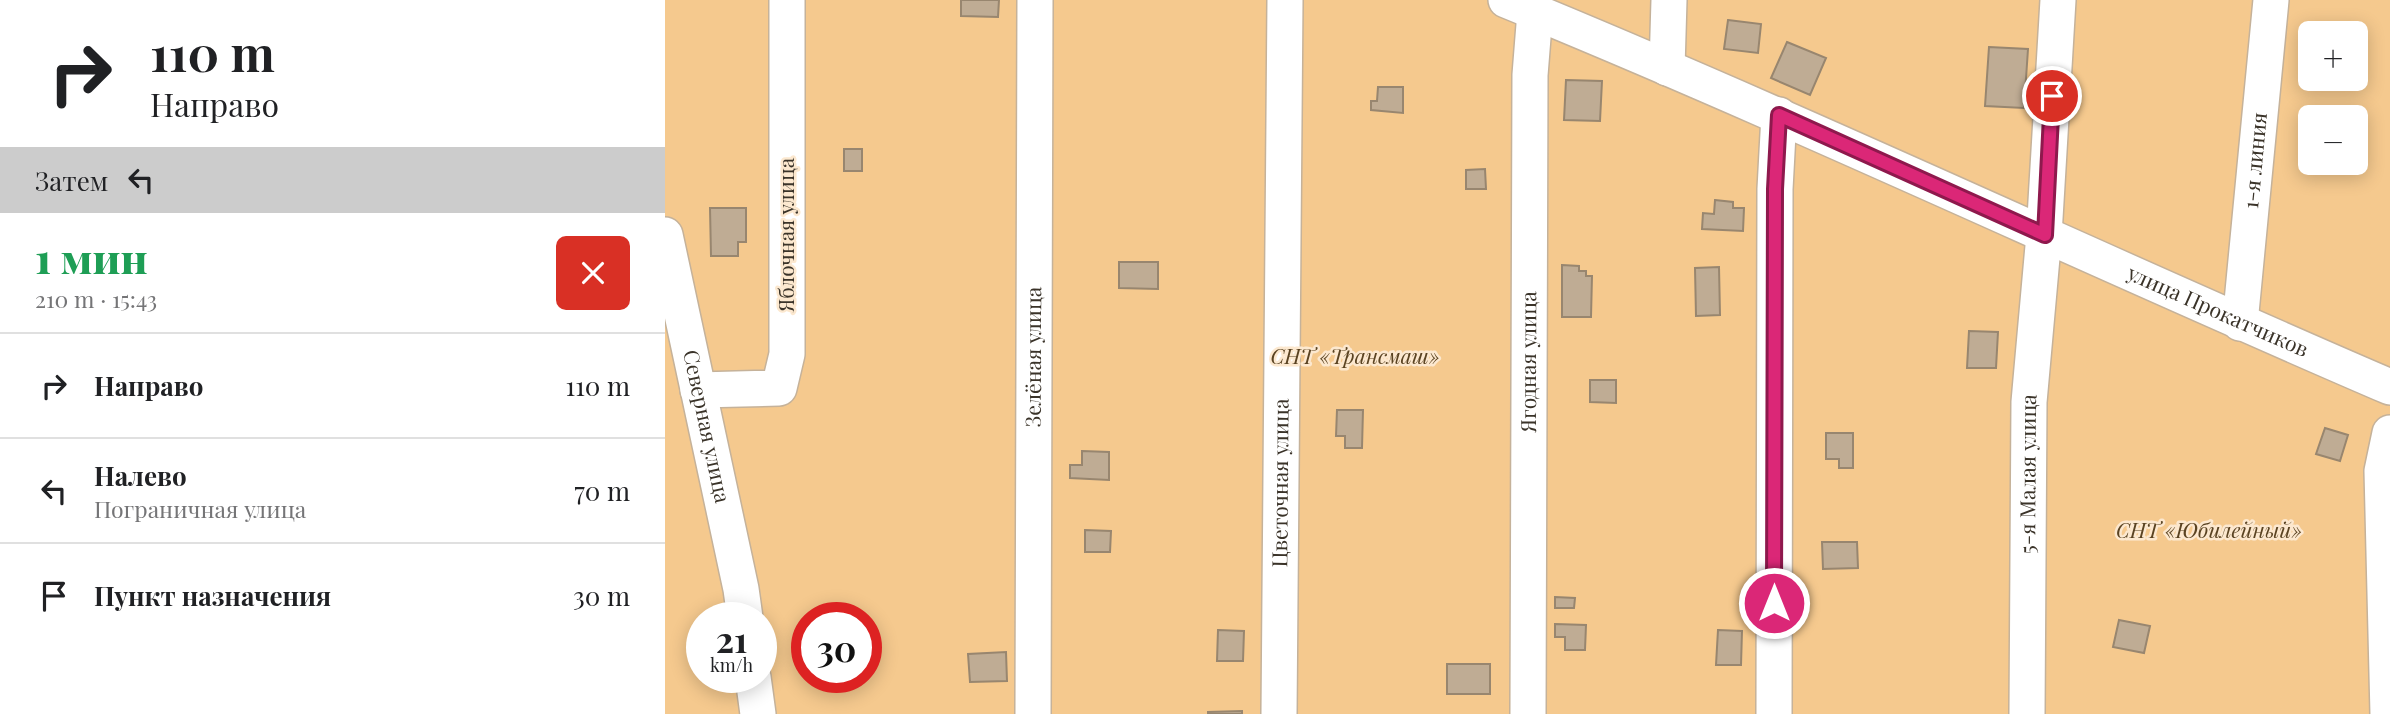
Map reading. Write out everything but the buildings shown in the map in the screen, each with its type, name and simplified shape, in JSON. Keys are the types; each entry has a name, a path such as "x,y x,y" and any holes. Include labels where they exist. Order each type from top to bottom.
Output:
{"street":[{"name":"Яблочная улица","path":"698,390 779,388 787,354 787,0"},
{"name":"Зелёная улица","path":"1033,714 1035,0"},
{"name":"Цветочная улица","path":"1279,714 1285,0"},
{"path":"1667,68 1669,0"},
{"name":"5-я Малая улица","path":"2027,714 2029,402 2045,235 2057,0"},
{"name":"1-я линия","path":"2240,323 2271,0"},
{"name":"улица Прокатчиков","path":"1520,6 1779,115 2240,323 2390,387"},
{"name":"Ягодная улица","path":"1520,6 1531,67 1528,714"},
{"path":"1774,714 1775,189 1779,115"},
{"name":"Северная улица","path":"665,236 743,602"},
{"path":"2388,714 2382,471 2390,433"},
{"path":"755,693 758,714"}],"green space":[{"name":"СНТ «Трансмаш»","path":"665,0 2390,0 2390,714 665,714"}],"route":[{"path":"1774,603 1775,189 1779,115 2045,235 2052,96"}],"park label":[{"name":"СНТ «Юбилейный»","path":"2209,531"}]}
